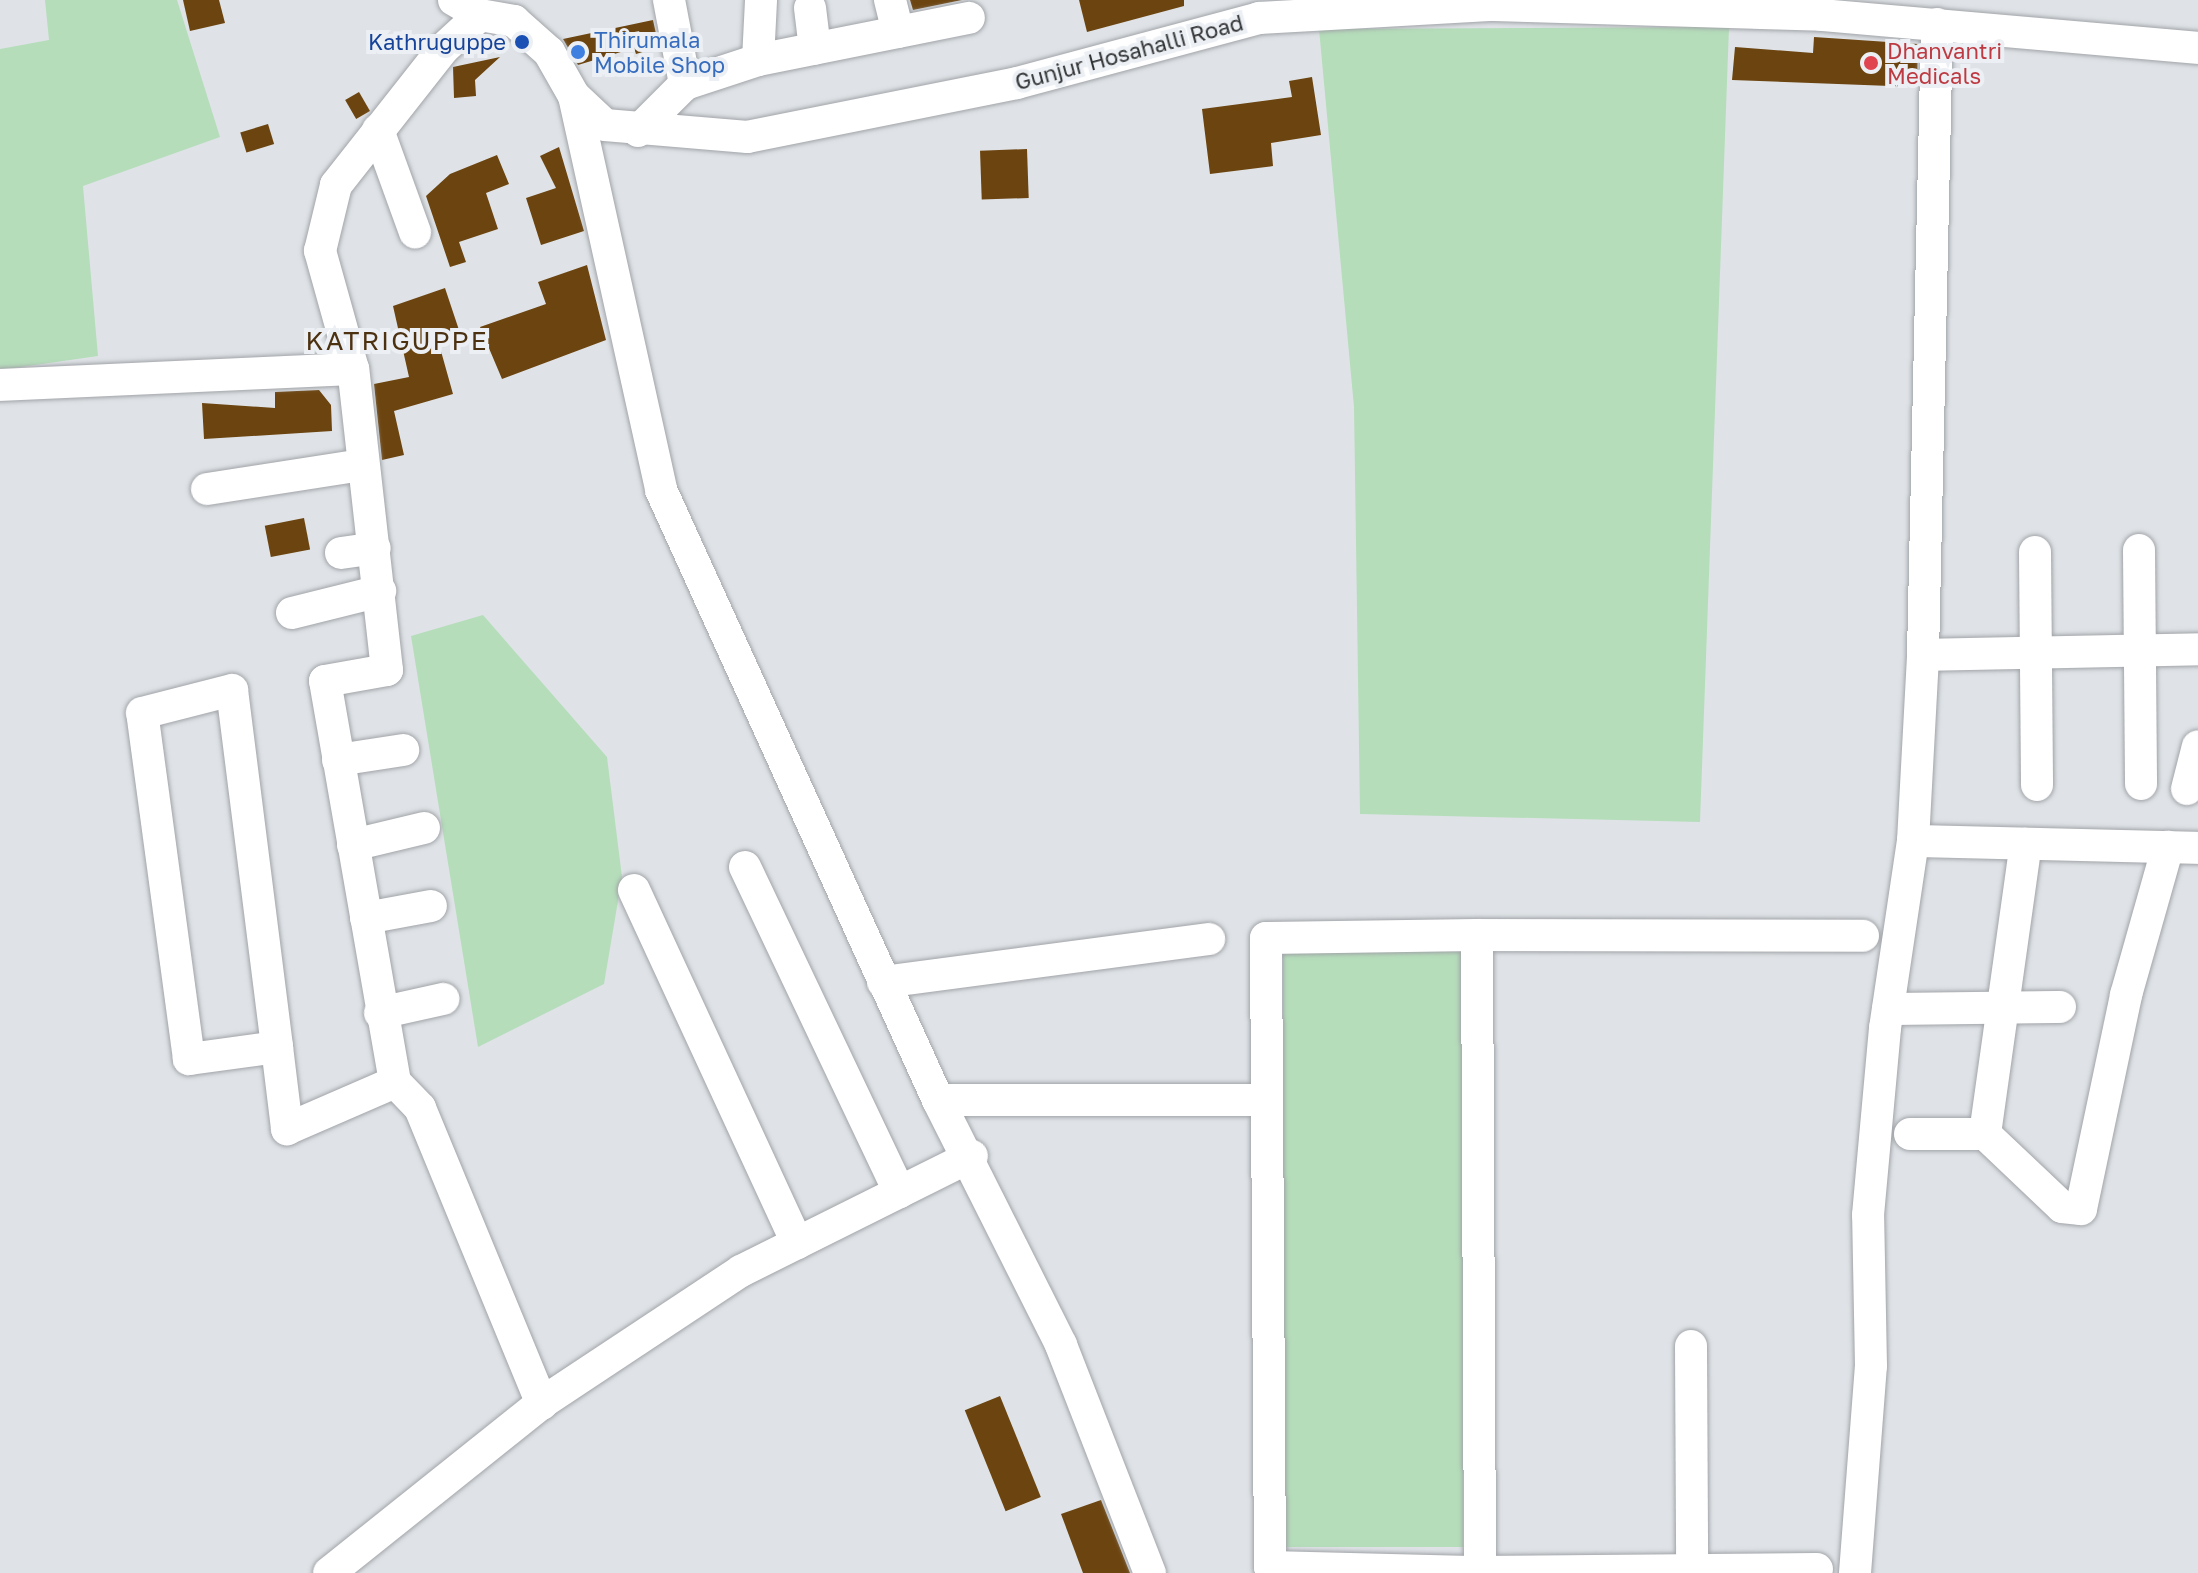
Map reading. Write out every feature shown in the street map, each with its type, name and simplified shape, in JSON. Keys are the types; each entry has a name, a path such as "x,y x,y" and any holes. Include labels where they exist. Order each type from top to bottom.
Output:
{"street":[{"path":"669,0 685,84"},
{"path":"758,60 761,0"},
{"path":"890,0 898,32"},
{"name":"Gunjur Hosahalli Road","path":"467,8 516,11 549,52 574,96 605,125 638,131 747,137 1017,83 1259,18 1407,5 1822,8 1937,24 2198,48"},
{"path":"467,8 443,49 336,185 320,251 353,369 387,670 325,681 380,1013 395,1082 420,1108 542,1404"},
{"path":"810,8 815,49"},
{"path":"638,131 685,84 758,60 969,18"},
{"path":"1855,1573 1871,1366 1868,1215 1888,1009 1913,841 1923,655 1937,24"},
{"path":"574,96 661,490 938,1100 972,1156 1061,1345 1150,1573"},
{"path":"378,130 415,232"},
{"path":"0,385 353,369"},
{"path":"207,489 362,465"},
{"path":"341,553 375,548"},
{"path":"2139,550 2141,784"},
{"path":"2035,552 2037,785"},
{"path":"292,613 380,591"},
{"path":"1923,655 2198,649"},
{"path":"277,1047 189,1059 142,713 232,690 277,1047 287,1129 395,1082"},
{"path":"2187,789 2198,746"},
{"path":"338,760 403,750"},
{"path":"353,845 424,828"},
{"path":"1910,1134 1985,1134 2062,1207 2081,1209 2126,995 2183,848 1913,841"},
{"path":"1985,1134 2026,844"},
{"path":"745,867 899,1192"},
{"path":"634,890 797,1243"},
{"path":"366,918 431,906"},
{"path":"1477,935 1480,1572"},
{"path":"1817,1569 1480,1572 1270,1567 1264,1100 1266,938 1863,936"},
{"path":"883,982 1209,939"},
{"path":"380,1013 443,999"},
{"path":"1888,1009 2060,1007"},
{"path":"938,1100 1264,1100"},
{"path":"329,1573 542,1404 741,1271 972,1156"},
{"path":"1691,1346 1692,1570"}],"green space":[{"path":"45,0 177,0 220,137 83,186 98,356 0,370 0,49 49,40"},
{"path":"1729,27 1700,822 1360,814 1354,407 1319,29"},
{"path":"483,615 607,757 622,877 604,984 478,1047 411,636"},
{"path":"1283,950 1463,950 1463,1547 1283,1547"}],"building":[{"path":"183,0 219,0 225,23 190,31"},
{"path":"910,0 962,0 913,10"},
{"path":"1079,0 1184,0 1184,6 1087,32"},
{"path":"653,20 659,47 636,54 634,48 578,65 563,39"},
{"path":"1814,37 1918,44 1917,87 1732,80 1735,47 1813,53"},
{"path":"500,57 475,80 476,96 454,98 453,67"},
{"path":"1312,77 1321,135 1271,143 1273,166 1210,174 1202,109 1292,97 1289,81"},
{"path":"359,92 370,111 356,119 345,100"},
{"path":"268,124 274,144 246,153 240,132"},
{"path":"559,147 584,231 541,245 526,198 556,188 540,156"},
{"path":"1027,149 1029,198 982,200 980,151"},
{"path":"497,155 509,184 486,193 498,229 459,242 466,262 450,267 426,196 450,174"},
{"path":"587,265 606,340 502,379 480,327 546,304 538,282"},
{"path":"445,288 461,336 439,344 453,394 394,411 404,455 382,460 374,384 409,377 393,306"},
{"path":"319,390 331,405 332,431 204,439 202,403 275,408 275,392"},
{"path":"304,518 310,549 271,557 265,526"},
{"path":"1000,1396 1041,1497 1006,1511 965,1410"},
{"path":"1101,1500 1130,1573 1083,1573 1061,1514"}],"place":[{"name":"Kathruguppe","path":"522,42"},
{"name":"Thirumala Mobile Shop","path":"578,52"},
{"name":"Dhanvantri Medicals","path":"1871,63"}],"district":[{"name":"KATRIGUPPE","path":"397,341"}]}
